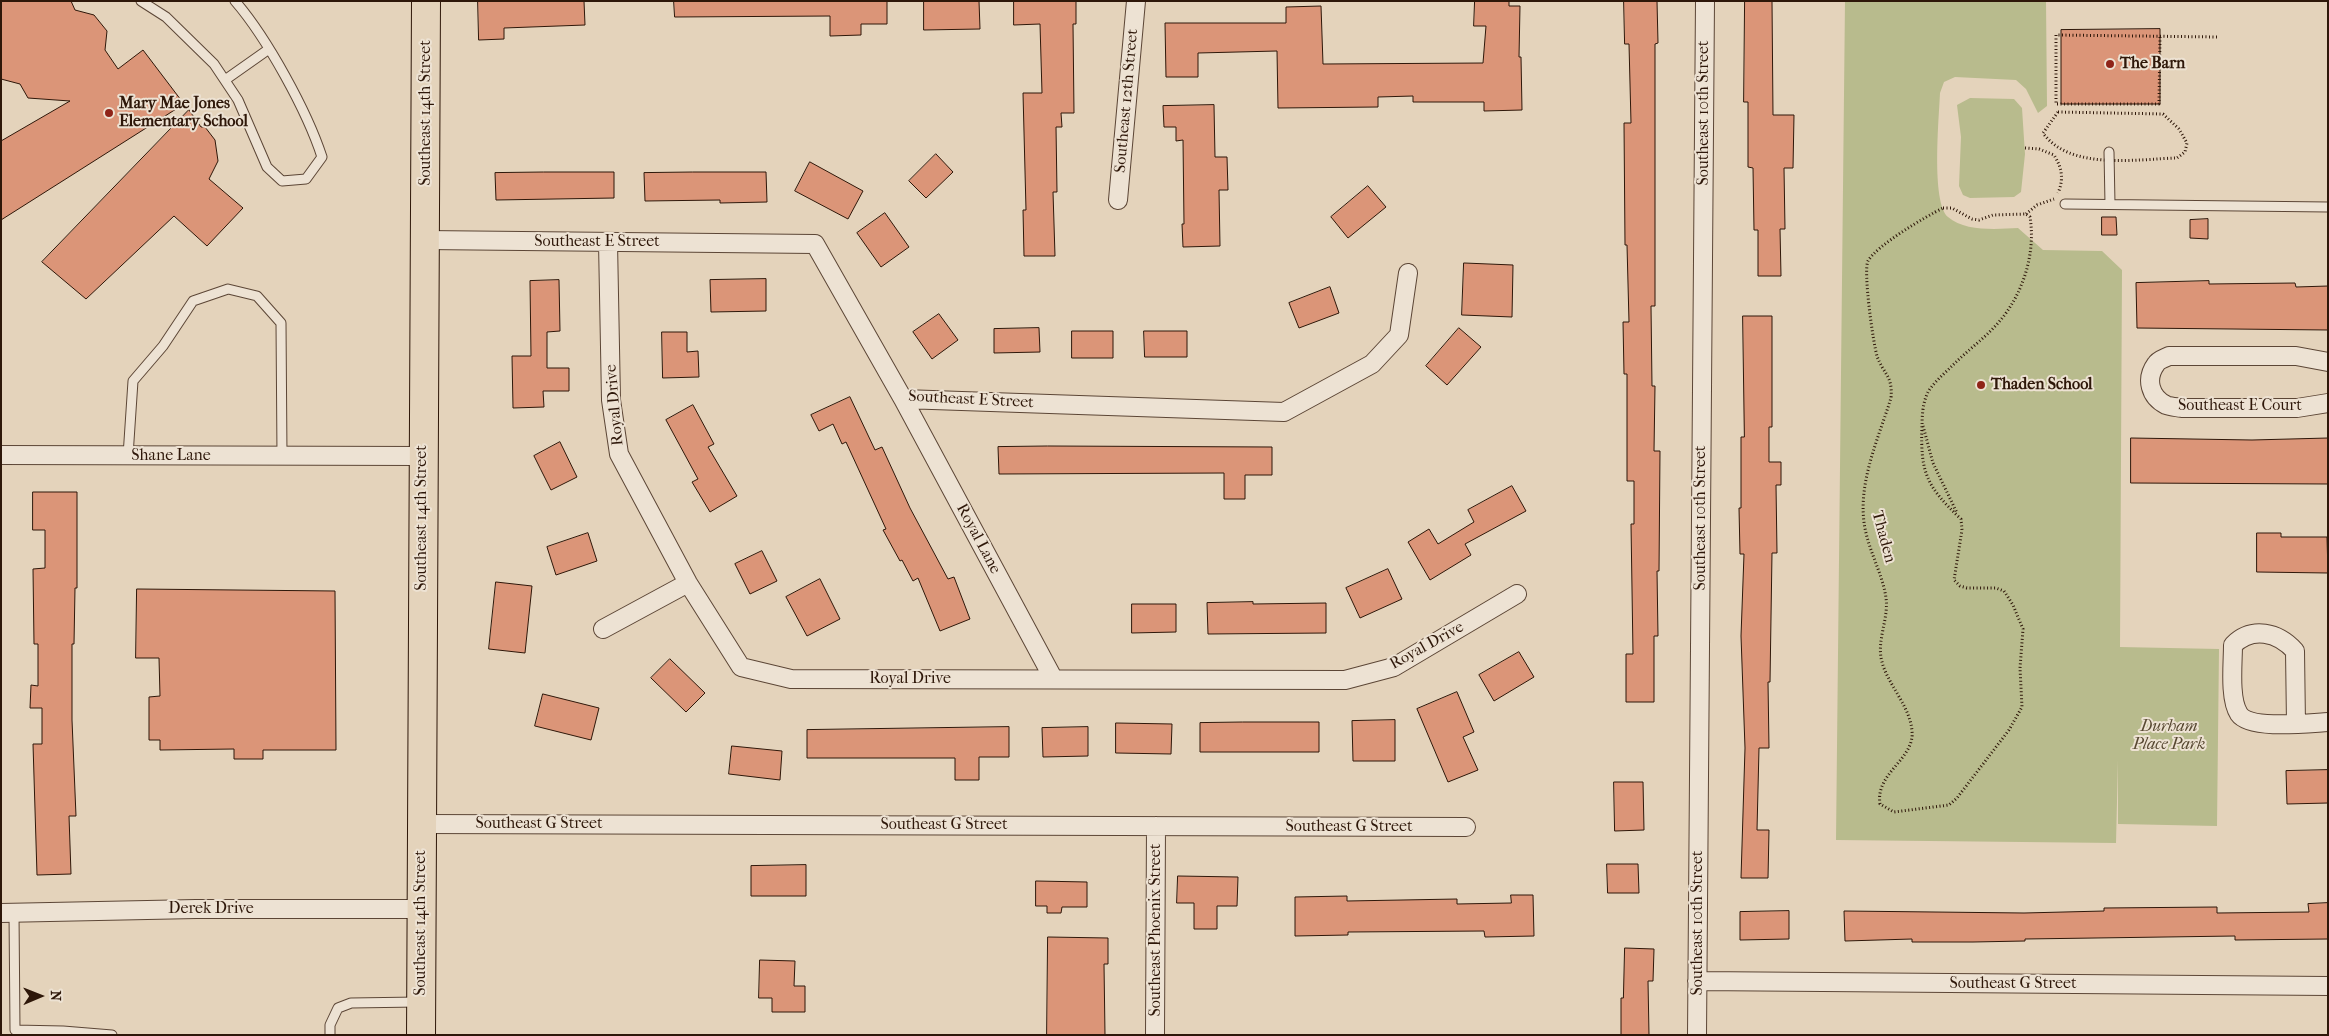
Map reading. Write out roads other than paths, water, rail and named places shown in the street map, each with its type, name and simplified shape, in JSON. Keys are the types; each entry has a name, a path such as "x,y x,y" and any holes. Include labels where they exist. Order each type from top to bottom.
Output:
{"main road":[{"name":"Southeast 14th Street","path":"421,1035 422,456 426,1"}],"street":[{"name":"Southeast 12th Street","path":"1118,200 1136,1"},
{"name":"Southeast 10th Street","path":"1697,1035 1705,1"},
{"name":"Southeast E Street","path":"425,240 815,244 903,399 1284,412 1372,364 1399,335 1408,273"},
{"name":"Royal Drive","path":"608,242 611,400 619,454 688,583 741,667 791,680 1053,678 1346,680 1394,667 1517,594"},
{"name":"Southeast E Court","path":"2328,362 2296,356 2169,356 2156,362 2150,375 2150,387 2155,396 2166,405 2182,408 2297,408 2328,403"},
{"name":"Royal Lane","path":"903,399 1053,678"},
{"name":"Shane Lane","path":"1,455 422,456"},
{"path":"603,629 688,583"},
{"path":"2296,724 2295,651 2287,642 2274,636 2258,633 2242,636 2233,645 2234,699 2239,714 2249,722 2296,724 2328,722"},
{"name":"Southeast G Street","path":"421,824 1466,827"},
{"name":"Southeast Phoenix Street","path":"1155,1035 1156,826"},
{"name":"Derek Drive","path":"8,913 196,908 421,909"},
{"name":"Southeast G Street","path":"1698,981 2328,986"}],"lane":[{"path":"141,1 166,17 214,64 238,100 267,167 282,181 306,179 322,157 314,131 268,49 235,1"},
{"path":"225,80 268,49"},
{"path":"2109,152 2110,204"},
{"path":"2065,204 2328,207"},
{"path":"128,456 133,381 163,346 193,301 228,289 257,296 280,323 282,456"},
{"path":"8,913 15,1032 71,1031 112,1035"},
{"path":"330,1035 330,1025 338,1008 351,1003 421,1002"}],"place":[{"name":"The Barn","path":"2110,64"},
{"name":"Mary Mae Jones Elementary School","path":"109,113"},
{"name":"Thaden School","path":"1981,385"}],"park label":[{"name":"Durham Place Park","path":"2169,736"}]}
